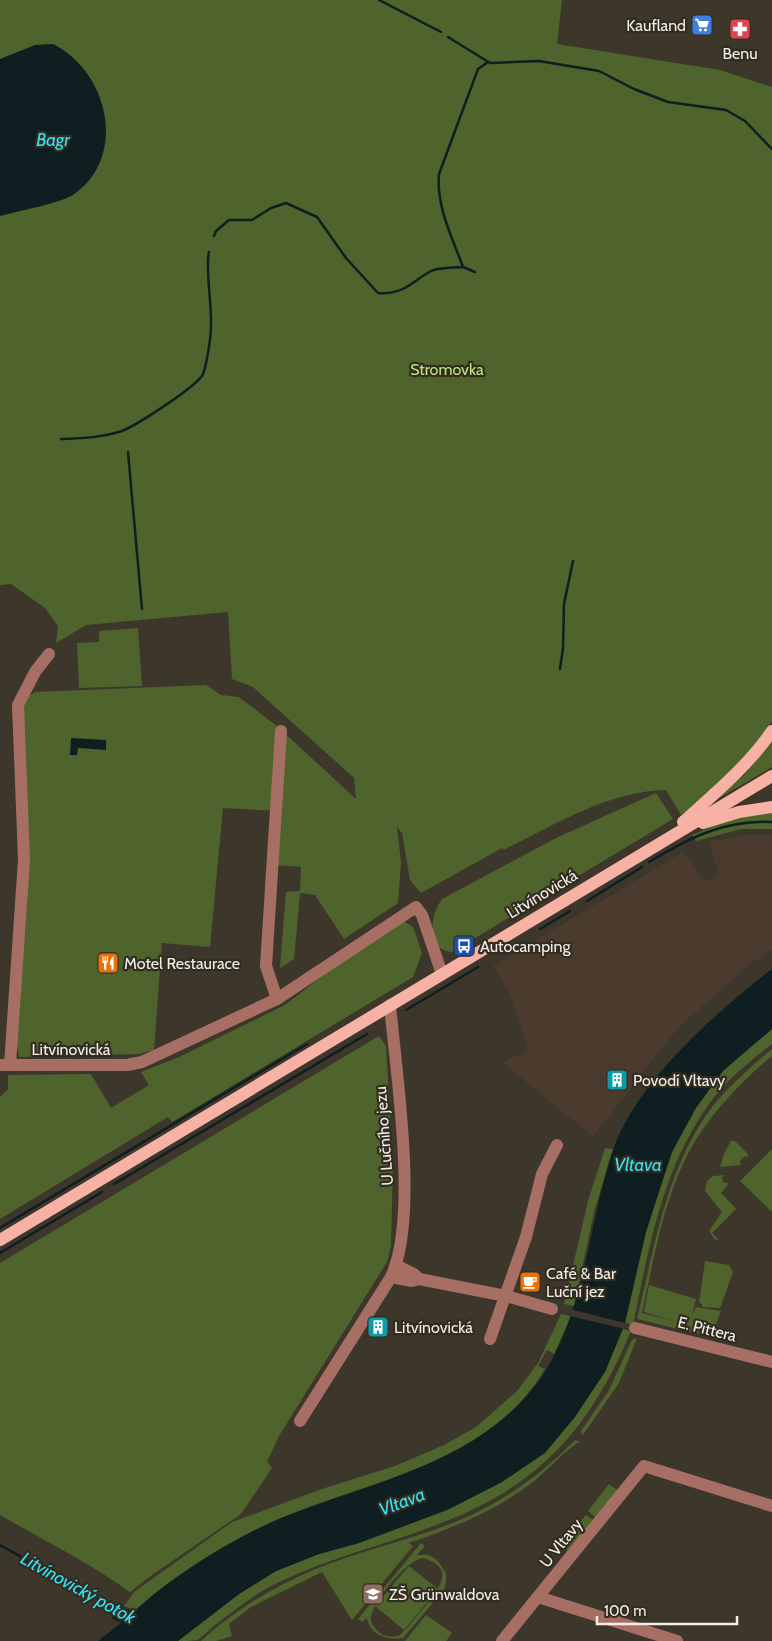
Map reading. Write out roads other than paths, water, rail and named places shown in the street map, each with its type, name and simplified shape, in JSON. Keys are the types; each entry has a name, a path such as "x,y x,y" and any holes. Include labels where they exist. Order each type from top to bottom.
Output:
{"main road":[{"path":"660,842 736,775 752,759 772,732"},
{"path":"660,842 772,776"},
{"path":"660,842 715,819 749,810 772,807"},
{"name":"Litvínovická","path":"0,1240 660,842"}],"street":[{"path":"5,1065 24,860 18,704 32,677 49,654"},
{"path":"276,999 266,966 281,730"},
{"name":"Litvínovická","path":"5,1065 127,1065 142,1062 276,999 416,907 422,915 442,974"},
{"name":"U Lučního jezu","path":"300,1421 393,1271 401,1243 404,1198 401,1124 390,1005"},
{"path":"490,1339 526,1237 542,1174 557,1145"},
{"path":"393,1271 412,1281 419,1279 506,1296 552,1309"},
{"name":"E. Pittera","path":"635,1328 772,1362"},
{"name":"U Vltavy","path":"502,1641 644,1466 772,1506"},
{"path":"538,1597 676,1641"}],"water":[{"name":"Bagr","path":"53,44 72,57 87,74 98,94 105,115 106,138 101,159 90,179 68,198 0,216 0,59 35,45"},
{"path":"71,738 106,740 106,750 78,748 77,755 70,755"},
{"name":"Vltava","path":"772,969 772,1029 723,1071 696,1108 672,1152 646,1232 625,1323 605,1372 575,1417 545,1453 502,1482 447,1510 359,1543 319,1554 276,1571 239,1594 178,1641 98,1641 121,1623 111,1618 121,1607 134,1612 186,1570 250,1532 289,1515 382,1482 444,1457 473,1441 500,1422 524,1399 544,1372 560,1343 572,1312 604,1179 614,1147 626,1122 641,1097 681,1049 727,1006"}],"waterway":[{"path":"379,0 441,32"},
{"path":"448,37 490,63 539,61 599,71 634,89 668,102 726,110 745,121 772,149"},
{"path":"214,236 216,231 229,220 252,220 271,208 286,203 317,217 346,258 378,293 401,290 431,271 442,268 463,267 442,210 439,174 478,69 488,62"},
{"path":"61,439 84,438 122,431 166,405 199,380 206,363 211,330 209,252"},
{"path":"463,267 475,272"},
{"path":"128,452 142,609"},
{"path":"560,669 563,648 564,604 573,561"},
{"path":"649,862 678,845 722,827 754,822 772,822"},
{"path":"587,901 642,867"},
{"path":"540,929 570,911"},
{"path":"406,1010 478,967"},
{"path":"114,1184 367,1034"},
{"path":"0,1228 307,1044"},
{"path":"0,1253 102,1192"},
{"name":"Litvínovický potok","path":"0,1545 119,1611"}],"place":[{"name":"Kaufland","path":"702,25"},
{"name":"Benu","path":"740,29"},
{"name":"Autocamping","path":"464,946"},
{"name":"Motel Restaurace","path":"108,963"},
{"name":"Povodí Vltavy","path":"617,1080"},
{"name":"Café & Bar Luční jez","path":"530,1282"},
{"name":"Litvínovická","path":"378,1327"},
{"name":"ZŠ Grünwaldova","path":"373,1594"}],"park label":[{"name":"Stromovka","path":"447,369"}]}
